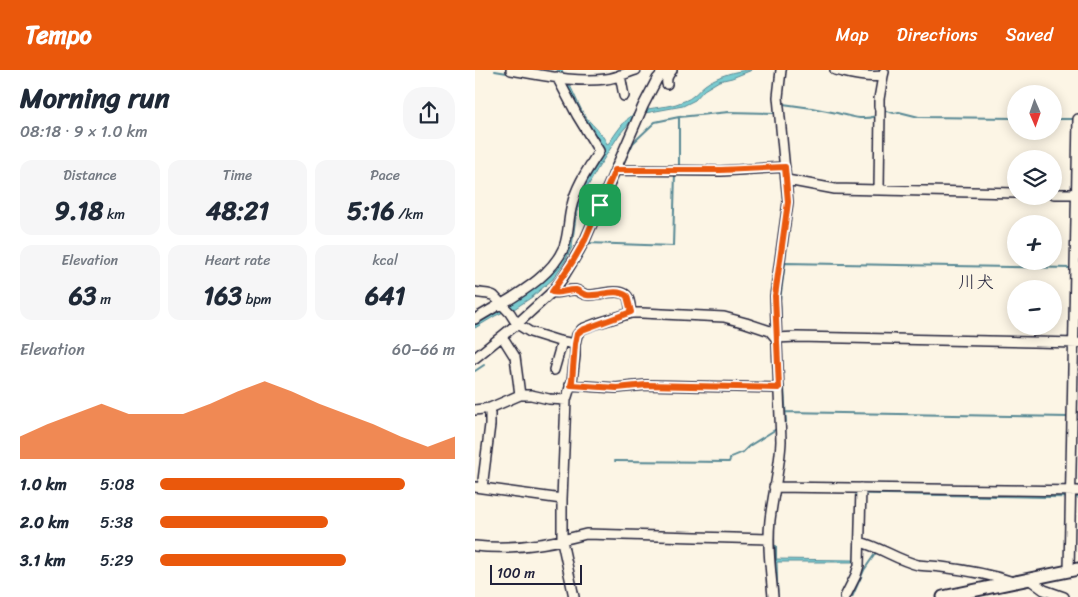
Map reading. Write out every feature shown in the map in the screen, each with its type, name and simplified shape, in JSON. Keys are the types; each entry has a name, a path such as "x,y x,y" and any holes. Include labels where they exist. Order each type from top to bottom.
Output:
{"main road":[{"path":"943,597 1074,570"}],"street":[{"path":"511,70 552,74 578,80 608,79 636,70"},
{"path":"475,358 517,324 552,292 573,261 640,114 657,79 665,70"},
{"path":"667,84 666,80 672,70"},
{"path":"773,597 769,539 774,487 781,451 775,296 788,202 778,97 781,70"},
{"path":"835,70 858,76 877,77 884,73"},
{"path":"879,190 879,99 884,73"},
{"path":"475,319 504,306 528,288 554,263 566,241 574,197 599,151 552,74"},
{"path":"620,75 624,96"},
{"path":"1074,570 1073,494 1078,119"},
{"path":"615,170 721,170 785,167"},
{"path":"787,180 835,190 1007,193"},
{"path":"1062,194 1077,194"},
{"path":"552,292 562,293 576,290 585,295 624,293 627,296 631,312"},
{"path":"475,292 492,294 504,306 517,324 530,332 561,342 575,344"},
{"path":"535,308 543,313"},
{"path":"574,597 562,541 562,499 566,400 571,385 577,334 582,330 631,312 724,317 769,331 776,338 1076,343"},
{"path":"505,340 515,357 520,395"},
{"path":"554,370 561,342"},
{"path":"571,385 617,388 646,385 779,388"},
{"path":"475,410 490,408 520,395 566,400"},
{"path":"490,408 490,425 478,488 562,499"},
{"path":"774,487 861,491 1073,494"},
{"path":"845,597 859,566 861,491"},
{"path":"475,546 492,548 525,546 562,541 586,534 769,539"},
{"path":"860,542 869,544 905,561 920,565 975,571 1014,582"},
{"path":"1029,579 1044,590 1064,597"}],"water":[{"path":"557,70 562,70 583,113 607,144 634,114 644,110 683,102 705,85 721,76 752,70 719,81 704,90 695,100 683,106 645,113 631,121 619,135 583,195 576,217 572,247 553,279 514,309 495,316 475,328 475,323 550,273 579,193 599,157"},
{"path":"856,492 1078,496 1078,498 859,494 857,562 777,562 778,597 776,597 774,559 854,560"}],"waterway":[{"path":"495,71 507,73"},
{"path":"783,104 857,118 876,116"},
{"path":"882,110 919,117 1007,118"},
{"path":"622,166 633,143 655,122 679,117 729,112 774,113"},
{"path":"679,117 679,166"},
{"path":"1063,119 1074,119"},
{"path":"601,214 619,173"},
{"path":"588,243 673,246 675,173"},
{"path":"570,274 590,239"},
{"path":"781,324 780,300 785,263 1073,268"},
{"path":"475,371 484,365"},
{"path":"783,386 786,422 784,424"},
{"path":"786,412 1068,417"},
{"path":"615,461 729,462 731,457 743,452 749,446 778,428"},
{"path":"774,546 776,546 776,560"},
{"path":"852,597 864,570 877,551"}],"district":[{"name":"川犬","path":"976,282"}],"route":[{"path":"785,167 788,202 775,296 779,388 646,385 617,388 571,385 577,334 595,324 631,312 627,296 624,293 585,295 576,290 562,293 552,292 585,240 600,205 615,170 721,170 785,167"}]}
